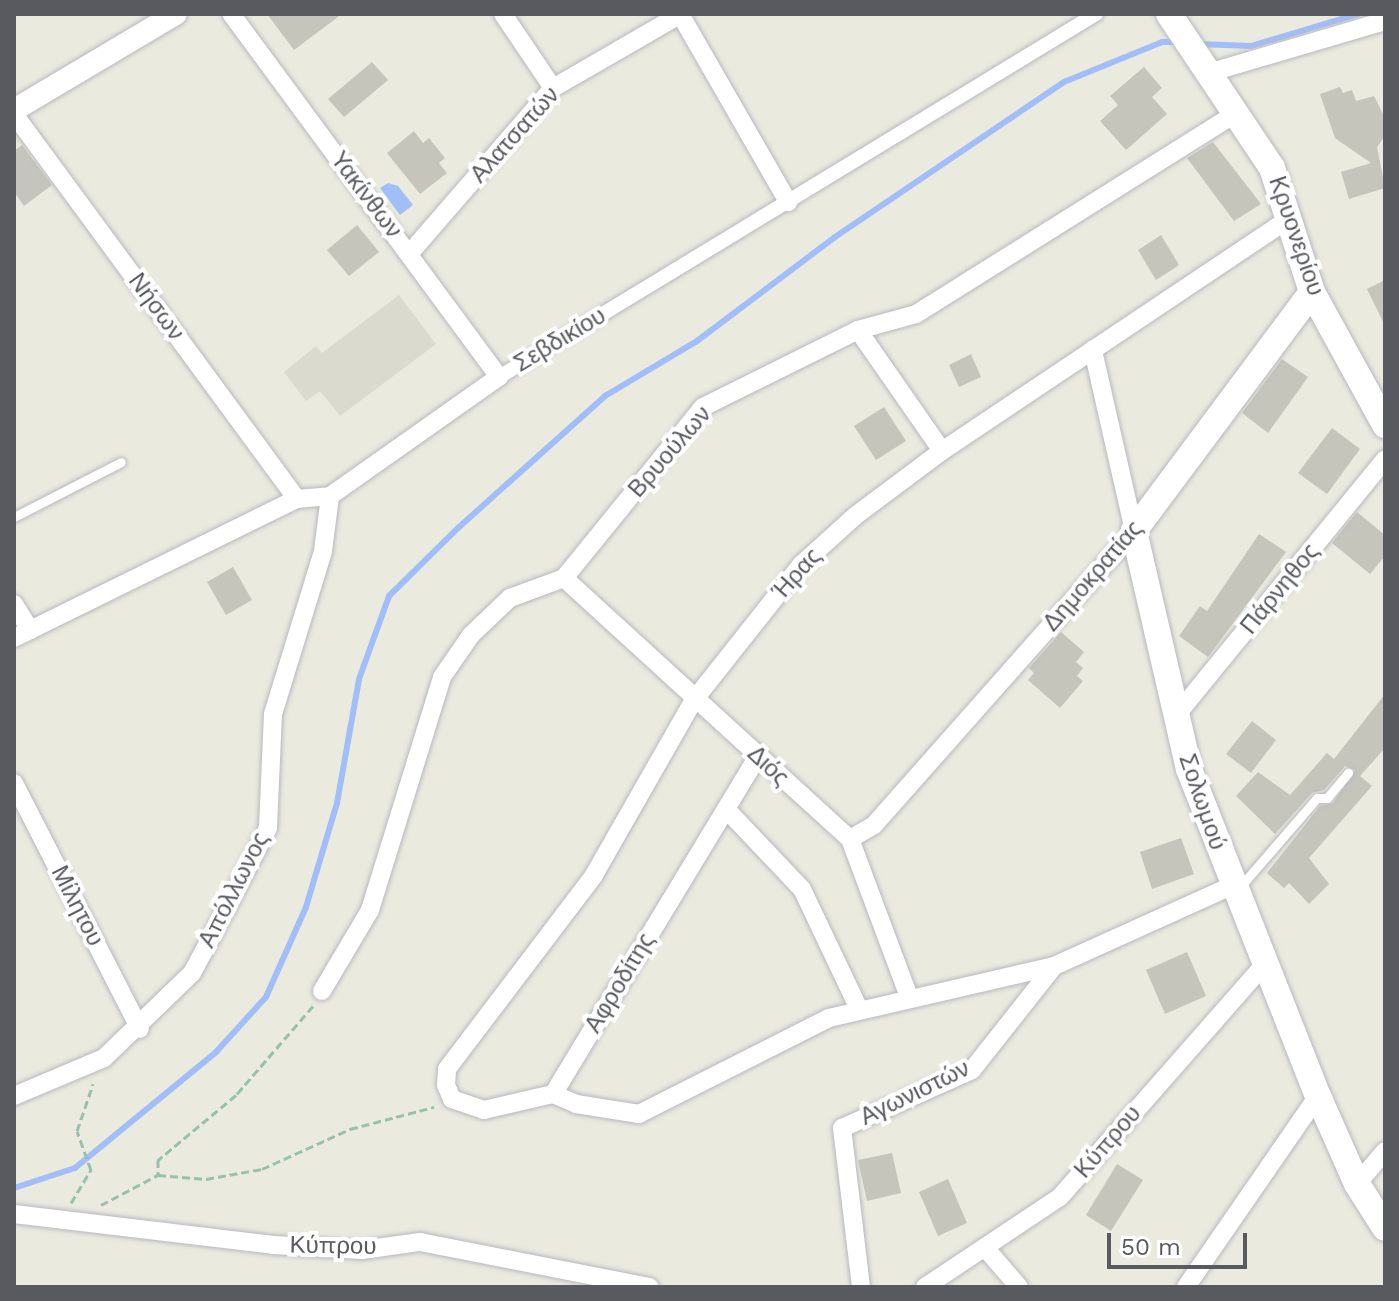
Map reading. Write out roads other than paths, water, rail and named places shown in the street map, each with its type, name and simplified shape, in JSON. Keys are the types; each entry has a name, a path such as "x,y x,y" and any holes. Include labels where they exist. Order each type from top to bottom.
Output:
{"main road":[{"name":"Κρυονερίου","path":"1169,14 1272,168 1312,292 1385,425"},
{"name":"Δημοκρατίας","path":"1134,531 1312,292"},
{"name":"Σολωμού","path":"1134,531 1174,718 1233,890 1357,1184 1385,1228"}],"street":[{"path":"14,112 176,14"},
{"name":"Υακίνθων","path":"231,14 499,377"},
{"path":"503,14 553,88"},
{"path":"680,14 788,202"},
{"name":"Αλατσατών","path":"410,253 553,88 680,14"},
{"name":"Σεβδικίου","path":"22,634 297,499 330,496 499,377 1096,14"},
{"path":"1208,73 1385,21"},
{"name":"Νήσων","path":"14,112 297,499"},
{"name":"Βρυούλων","path":"564,578 703,407 858,330 916,314 1235,114"},
{"name":"Ήρας","path":"553,1094 484,1110 452,1099 446,1085 447,1069 594,875 694,700 801,565 855,516 942,451 1289,219"},
{"path":"858,330 942,451"},
{"name":"Σολωμού","path":"1093,350 1134,531"},
{"name":"Πάρνηθος","path":"1174,718 1385,459"},
{"name":"Απόλλωνος","path":"14,1096 89,1065 140,1029 192,973 268,828 273,714 323,551 330,496"},
{"name":"Δημοκρατίας","path":"850,839 874,825 1134,531"},
{"path":"322,991 370,910 442,677 471,635 510,598 564,578"},
{"name":"Διός","path":"564,578 694,700 850,839 909,997"},
{"path":"14,604 22,634"},
{"name":"Αφροδίτης","path":"553,1094 758,756"},
{"name":"Μίλητου","path":"14,783 140,1029"},
{"path":"726,809 802,889 858,1007"},
{"path":"553,1094 576,1104 639,1114 757,1050 858,1007 1054,966 1233,890"},
{"name":"Κύπρου","path":"925,1287 987,1250 1060,1197 1264,965"},
{"name":"Αγωνιστών","path":"861,1287 842,1128 972,1070 1054,966"},
{"path":"1186,1287 1318,1096"},
{"path":"1357,1184 1385,1151"},
{"name":"Κύπρου","path":"14,1214 347,1249 420,1242 650,1287"},
{"path":"987,1250 1019,1287"}],"lane":[{"path":"14,517 121,462"},
{"path":"1233,890 1317,798 1327,798 1348,773"}],"water":[{"path":"388,183 398,186 413,205 400,215 380,188"}],"waterway":[{"path":"1198,44 1251,46 1358,14"},
{"path":"14,1188 75,1168 216,1052 266,997 306,907 337,803 359,679 389,596 458,528 605,396 697,341 835,237 1064,82 1162,42 1176,42"}]}
